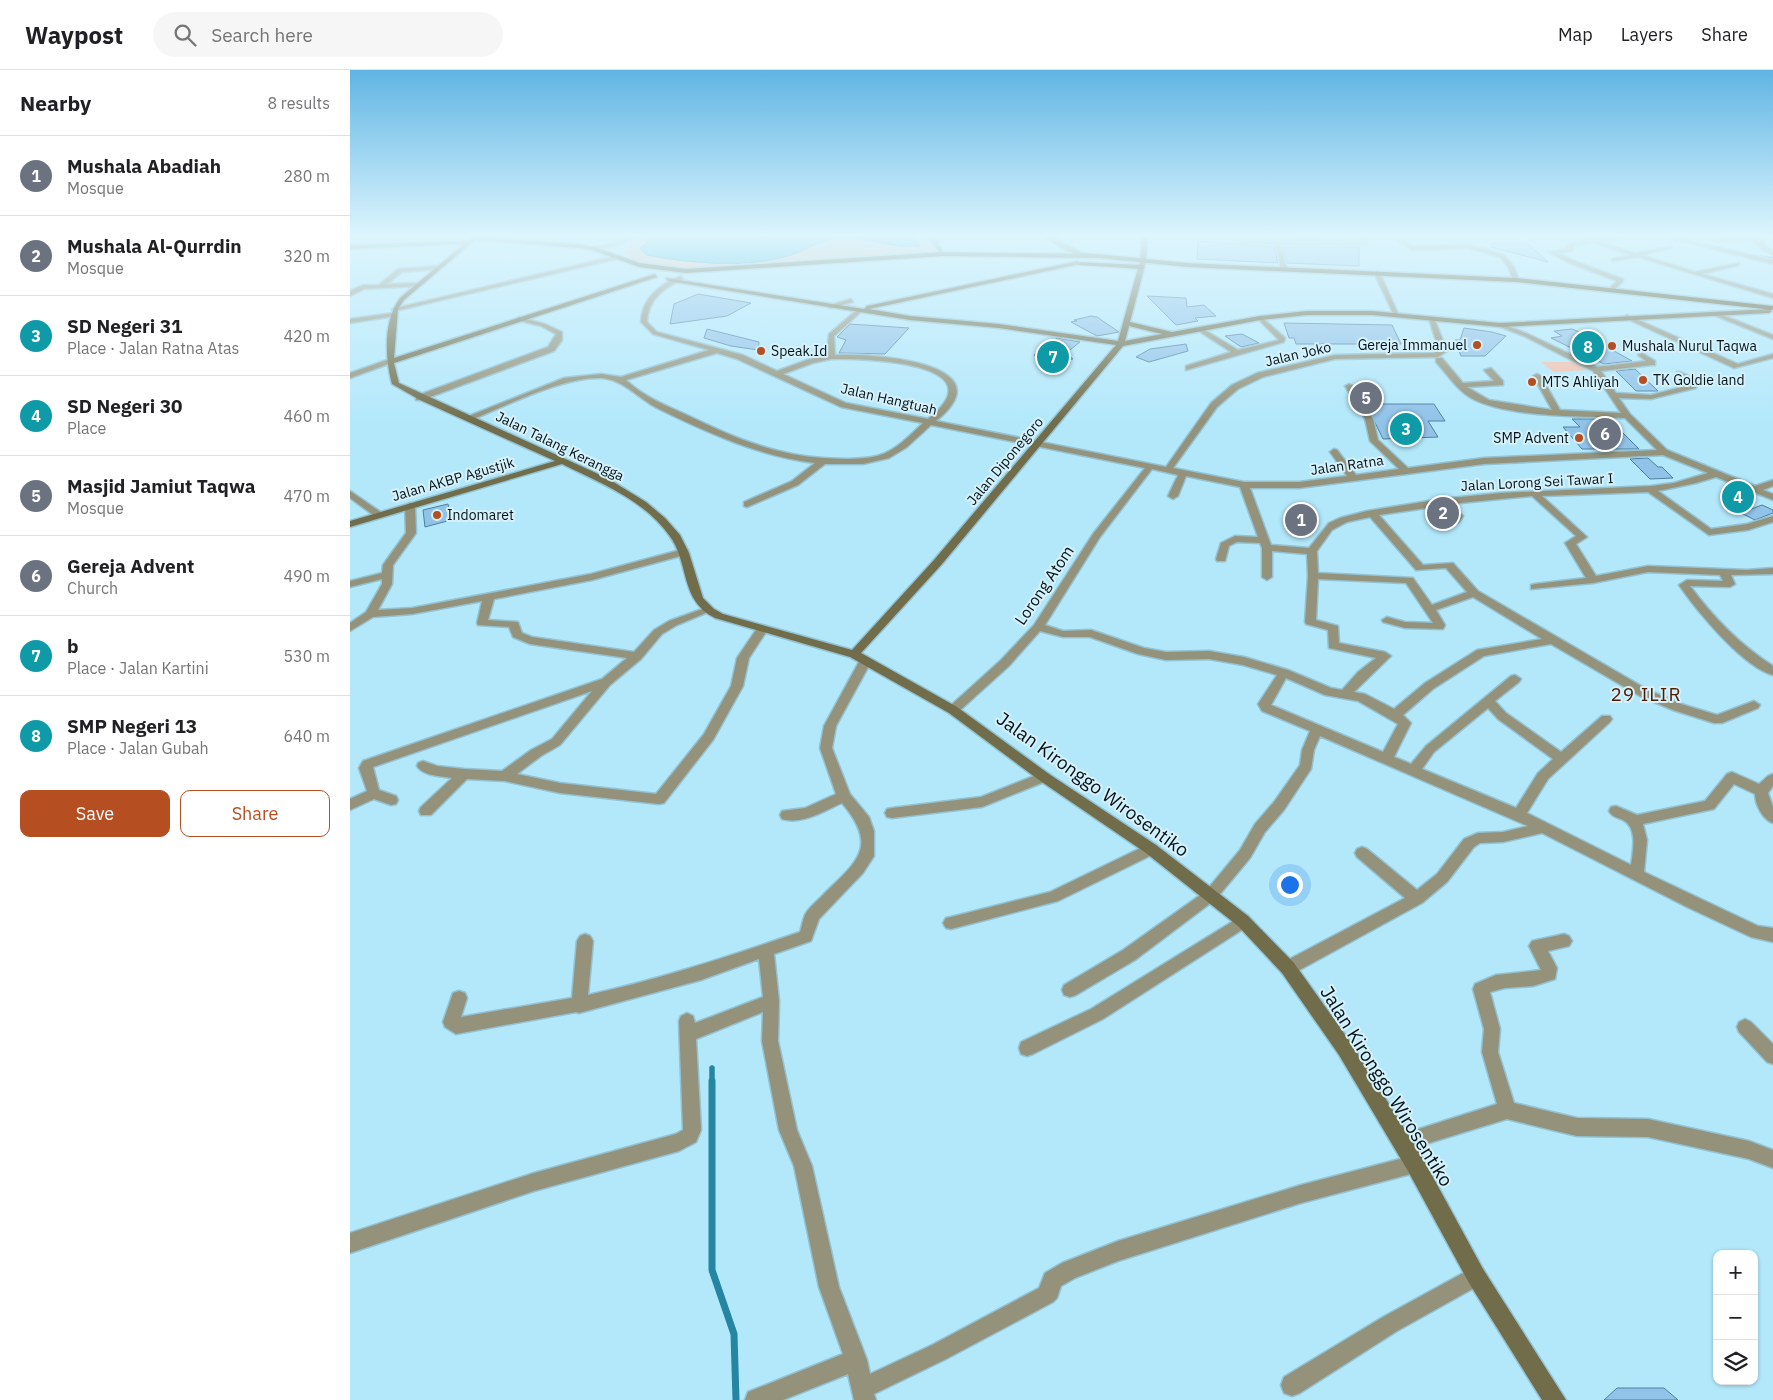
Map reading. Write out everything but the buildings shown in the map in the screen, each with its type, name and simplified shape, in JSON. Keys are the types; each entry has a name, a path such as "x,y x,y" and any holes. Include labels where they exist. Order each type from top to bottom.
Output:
{"main road":[{"path":"1650,298 1772,310"},
{"path":"1676,298 1772,310"},
{"path":"1691,300 1703,304 1711,309 1712,313"}],"street":[{"path":"394,312 402,298"},
{"path":"350,321 449,298"},
{"path":"350,376 583,298"},
{"name":"Jalan Hangtuah","path":"651,298 646,304 643,314 644,322 656,333 740,357 844,405 1037,445"},
{"path":"783,298 876,313 1031,330 1121,344 1260,318 1322,312 1397,315 1500,324 1526,324 1772,310"},
{"path":"831,357 830,336 860,310 911,298"},
{"name":"Jalan Diponegoro","path":"860,657 1121,344 1133,298"},
{"path":"1389,298 1397,315"},
{"path":"830,306 851,301"},
{"path":"876,313 884,304"},
{"name":"Jalan Talang Kerangga","path":"394,312 390,362 396,384 419,398 468,418 609,482 644,505 664,522 684,552 696,598 708,610"},
{"path":"1712,313 1773,337"},
{"path":"1627,317 1737,366 1773,356"},
{"path":"1189,368 1237,352 1282,341 1283,339 1260,318"},
{"name":"Jalan Joko","path":"1167,471 1214,405 1235,387 1277,370 1335,357 1435,355 1443,351 1432,318"},
{"path":"419,398 551,348 558,340 560,333 542,325 519,319"},
{"path":"1127,323 1174,335"},
{"path":"1500,324 1526,334 1596,369 1627,416 1664,452 1773,497"},
{"path":"1526,324 1526,334"},
{"path":"1201,330 1237,352"},
{"path":"468,418 567,380 601,376 622,379 718,350"},
{"path":"1596,369 1652,363 1642,355"},
{"path":"622,379 630,389 646,399 734,441 769,451 824,460 858,462 880,458 900,448 947,406 953,396 952,384 948,377 938,370 878,359 831,357 811,361 777,374"},
{"path":"1439,360 1461,386 1484,401 1507,407 1627,416"},
{"path":"1461,386 1500,383 1488,370"},
{"path":"1614,395 1652,397 1693,386 1694,382 1680,374"},
{"path":"1537,376 1557,412"},
{"path":"1349,386 1375,431 1374,441 1405,470"},
{"name":"Jalan Ratna","path":"1037,445 1148,468 1244,485 1284,486 1484,461 1664,452"},
{"path":"1334,452 1354,478"},
{"path":"747,504 795,483 824,460"},
{"name":"Jalan AKBP Agustjik","path":"350,524 563,461"},
{"name":"Lorong Atom","path":"953,710 1005,663 1038,627 1096,536 1148,468"},
{"name":"Jalan Lorong Sei Tawar I","path":"1312,551 1330,527 1336,523 1373,514 1441,502 1534,493 1650,489 1687,484 1718,473"},
{"path":"1173,496 1183,474"},
{"path":"1756,489 1773,483"},
{"path":"1244,485 1266,544 1267,577"},
{"path":"1650,489 1710,532 1748,528 1773,519"},
{"path":"1534,493 1582,537 1570,544 1593,580"},
{"path":"350,494 379,515"},
{"path":"1441,502 1458,516 1456,520 1449,522"},
{"path":"350,628 370,614 384,592 388,580 388,565 411,533 410,506"},
{"path":"1373,514 1420,568 1449,565 1474,593 1644,693 1720,720 1754,705"},
{"path":"1221,559 1224,545 1239,539 1312,551 1313,576 1310,622 1334,628 1333,645 1385,656 1362,675 1346,693"},
{"path":"370,614 412,611 592,577 684,552"},
{"path":"1535,588 1593,580 1648,569 1724,572 1773,571"},
{"path":"1724,572 1730,584 1684,585 1715,623 1748,654 1773,671"},
{"path":"350,584 387,576"},
{"path":"1313,576 1409,580 1441,626 1414,626 1387,620"},
{"path":"1430,609 1474,593"},
{"path":"488,596 482,623 514,624 517,635 530,640 637,656"},
{"path":"459,998 451,1022 456,1026 532,1012 579,1006 685,978 806,936 812,916 864,862 868,849 862,817 844,796 826,748 828,733 860,657 830,645 762,628 708,610 673,623 658,632 637,656 606,682 556,742 536,753 505,776"},
{"path":"1038,627 1064,634 1091,632 1142,651 1166,656 1223,657 1284,673 1329,692 1346,693 1361,697 1404,721 1404,726 1386,760"},
{"path":"423,766 435,771 505,776 560,788 659,799 709,737 737,686 743,658 762,628"},
{"path":"1395,715 1429,686 1481,653 1555,640"},
{"name":"Jalan Kironggo Wirosentiko","path":"860,657 953,710 1044,777 1151,850 1243,921 1288,968 1345,1049 1403,1142 1476,1276 1555,1400"},
{"path":"1284,673 1263,706 1546,827 1692,903 1756,932 1773,934"},
{"path":"1414,770 1430,748 1515,679"},
{"path":"391,800 374,793 365,768 368,764 606,682"},
{"path":"1488,701 1502,716 1562,759"},
{"path":"1519,815 1543,776 1606,719"},
{"path":"1070,990 1129,955 1211,895 1245,854 1260,828 1279,806 1306,766 1308,750 1317,729"},
{"path":"426,811 464,774"},
{"path":"892,813 982,802 1044,777"},
{"path":"1616,811 1634,820 1709,805 1732,778 1761,791"},
{"path":"1773,779 1761,791 1763,803 1773,818"},
{"path":"350,805 374,793"},
{"path":"787,815 807,813 844,796"},
{"path":"1634,820 1639,841 1637,874"},
{"path":"1288,968 1417,899 1442,878 1469,843 1478,838 1503,836 1546,827"},
{"path":"951,923 1053,897 1151,850"},
{"path":"1362,853 1417,899"},
{"path":"1027,1048 1097,1014 1243,921"},
{"path":"579,1006 585,941"},
{"path":"1507,1110 1490,1052 1492,1028 1481,989 1489,984 1538,978 1549,974 1549,968 1537,946 1564,941"},
{"path":"766,950 771,1001 770,1041 788,1130 803,1166 829,1287 856,1360 864,1394 938,1352 1046,1295 1050,1291 1052,1280 1069,1270 1118,1251 1301,1194 1415,1164"},
{"path":"350,1243 534,1182 686,1138 692,1130 695,1028 771,1001"},
{"path":"1745,1027 1773,1056"},
{"path":"1403,1142 1507,1110 1577,1127 1648,1128 1749,1150 1773,1159"},
{"path":"1292,1385 1390,1324 1476,1276"},
{"path":"756,1400 856,1360"}],"shaded area":[{"path":"1541,362 1572,362 1589,370 1554,372"}],"waterway":[{"path":"712,1068 712,1270 734,1334 736,1400"}],"place":[{"name":"Gereja Immanuel","path":"1477,345"},
{"name":"Mushala Nurul Taqwa","path":"1612,346"},
{"name":"SMP Negeri 13","path":"1588,347"},
{"name":"Speak.Id","path":"761,351"},
{"name":"b","path":"1053,357"},
{"name":"TK Goldie land","path":"1643,380"},
{"name":"MTS Ahliyah","path":"1532,382"},
{"name":"Masjid Jamiut Taqwa","path":"1366,398"},
{"name":"SD Negeri 31","path":"1406,429"},
{"name":"Gereja Advent","path":"1605,434"},
{"name":"SMP Advent","path":"1579,438"},
{"name":"SD Negeri 30","path":"1738,497"},
{"name":"Mushala Al-Qurrdin","path":"1443,513"},
{"name":"Indomaret","path":"437,515"},
{"name":"Mushala Abadiah","path":"1301,520"}],"district":[{"name":"29 ILIR","path":"1646,694"}]}
